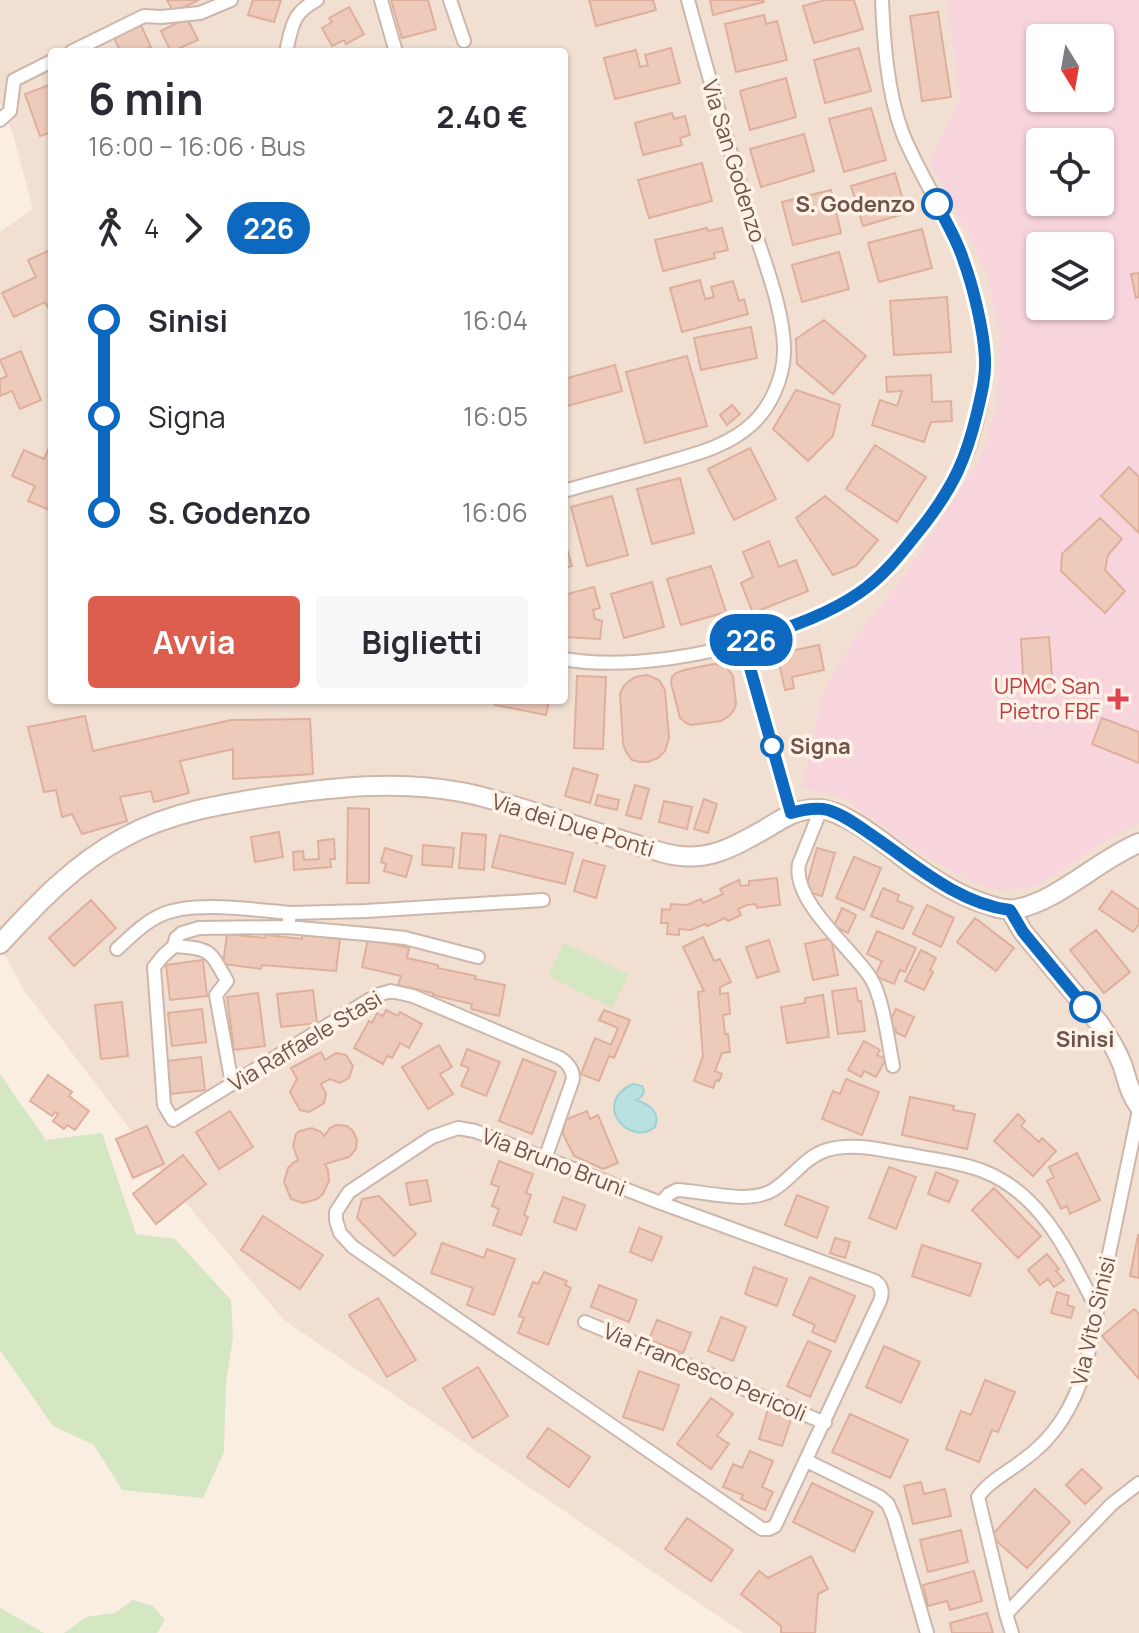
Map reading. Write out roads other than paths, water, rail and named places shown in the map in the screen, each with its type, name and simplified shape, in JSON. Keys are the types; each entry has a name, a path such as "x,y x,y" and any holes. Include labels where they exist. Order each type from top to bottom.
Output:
{"street":[{"path":"287,48 298,14 302,8 317,0"},
{"path":"381,0 395,48"},
{"path":"450,0 464,41"},
{"name":"Via San Godenzo","path":"568,490 697,454 728,442 756,420 778,384 784,344 775,299 723,130 688,0"},
{"path":"568,660 601,664 631,663 704,652 743,643 836,607 883,573 935,509 959,471 970,443 981,398 985,358 969,278 960,250 899,122 885,50 882,0"},
{"path":"79,48 144,16 200,13 229,2"},
{"path":"0,120 10,111 14,80 48,63"},
{"path":"743,643 791,813"},
{"name":"Via dei Due Ponti","path":"0,944 51,890 120,839 170,817 238,801 373,786 439,788 504,803 664,853 693,858 730,848 791,813 821,809"},
{"path":"893,1066 873,983 808,900 800,883 799,864 821,809 856,824 957,893 1010,910 1039,901 1139,843"},
{"path":"117,949 160,915 173,911 202,908 290,913 366,911 543,900"},
{"name":"Via Vito Sinisi","path":"1010,910 1023,932 1109,1037 1139,1108 1081,1381 1071,1406 1057,1428 1033,1453 986,1487 978,1497 1012,1633"},
{"path":"288,927 290,913"},
{"path":"232,1084 216,995 227,981 213,955 199,948 174,946 176,938 182,933 199,928 288,927 405,938 478,957"},
{"name":"Via Raffaele Stasi","path":"174,946 154,967 164,1105 173,1120 377,995 397,992 493,1029 568,1063 573,1079 545,1159"},
{"name":"Via Bruno Bruni","path":"458,1128 468,1129 661,1203 875,1281 882,1292 778,1523 771,1528 762,1529 353,1247 337,1227 336,1212 349,1192 432,1137 458,1128"},
{"path":"661,1203 677,1190 745,1196 766,1193 814,1156 838,1148 870,1148 960,1164 983,1171 1015,1188 1037,1209 1064,1245 1097,1309"},
{"name":"Via Francesco Pericoli","path":"585,1322 825,1423"},
{"path":"807,1461 886,1501 894,1518 927,1633"},
{"path":"1006,1614 1112,1504 1139,1483"}],"water":[{"path":"633,1084 642,1086 644,1091 636,1100 649,1106 656,1117 655,1127 645,1132 626,1128 614,1111 621,1092"}],"place":[{"name":"S. Godenzo","path":"937,204"},
{"name":"UPMC San Pietro FBF","path":"1118,699"},
{"name":"Signa","path":"772,746"},
{"name":"Sinisi","path":"1085,1007"}]}
